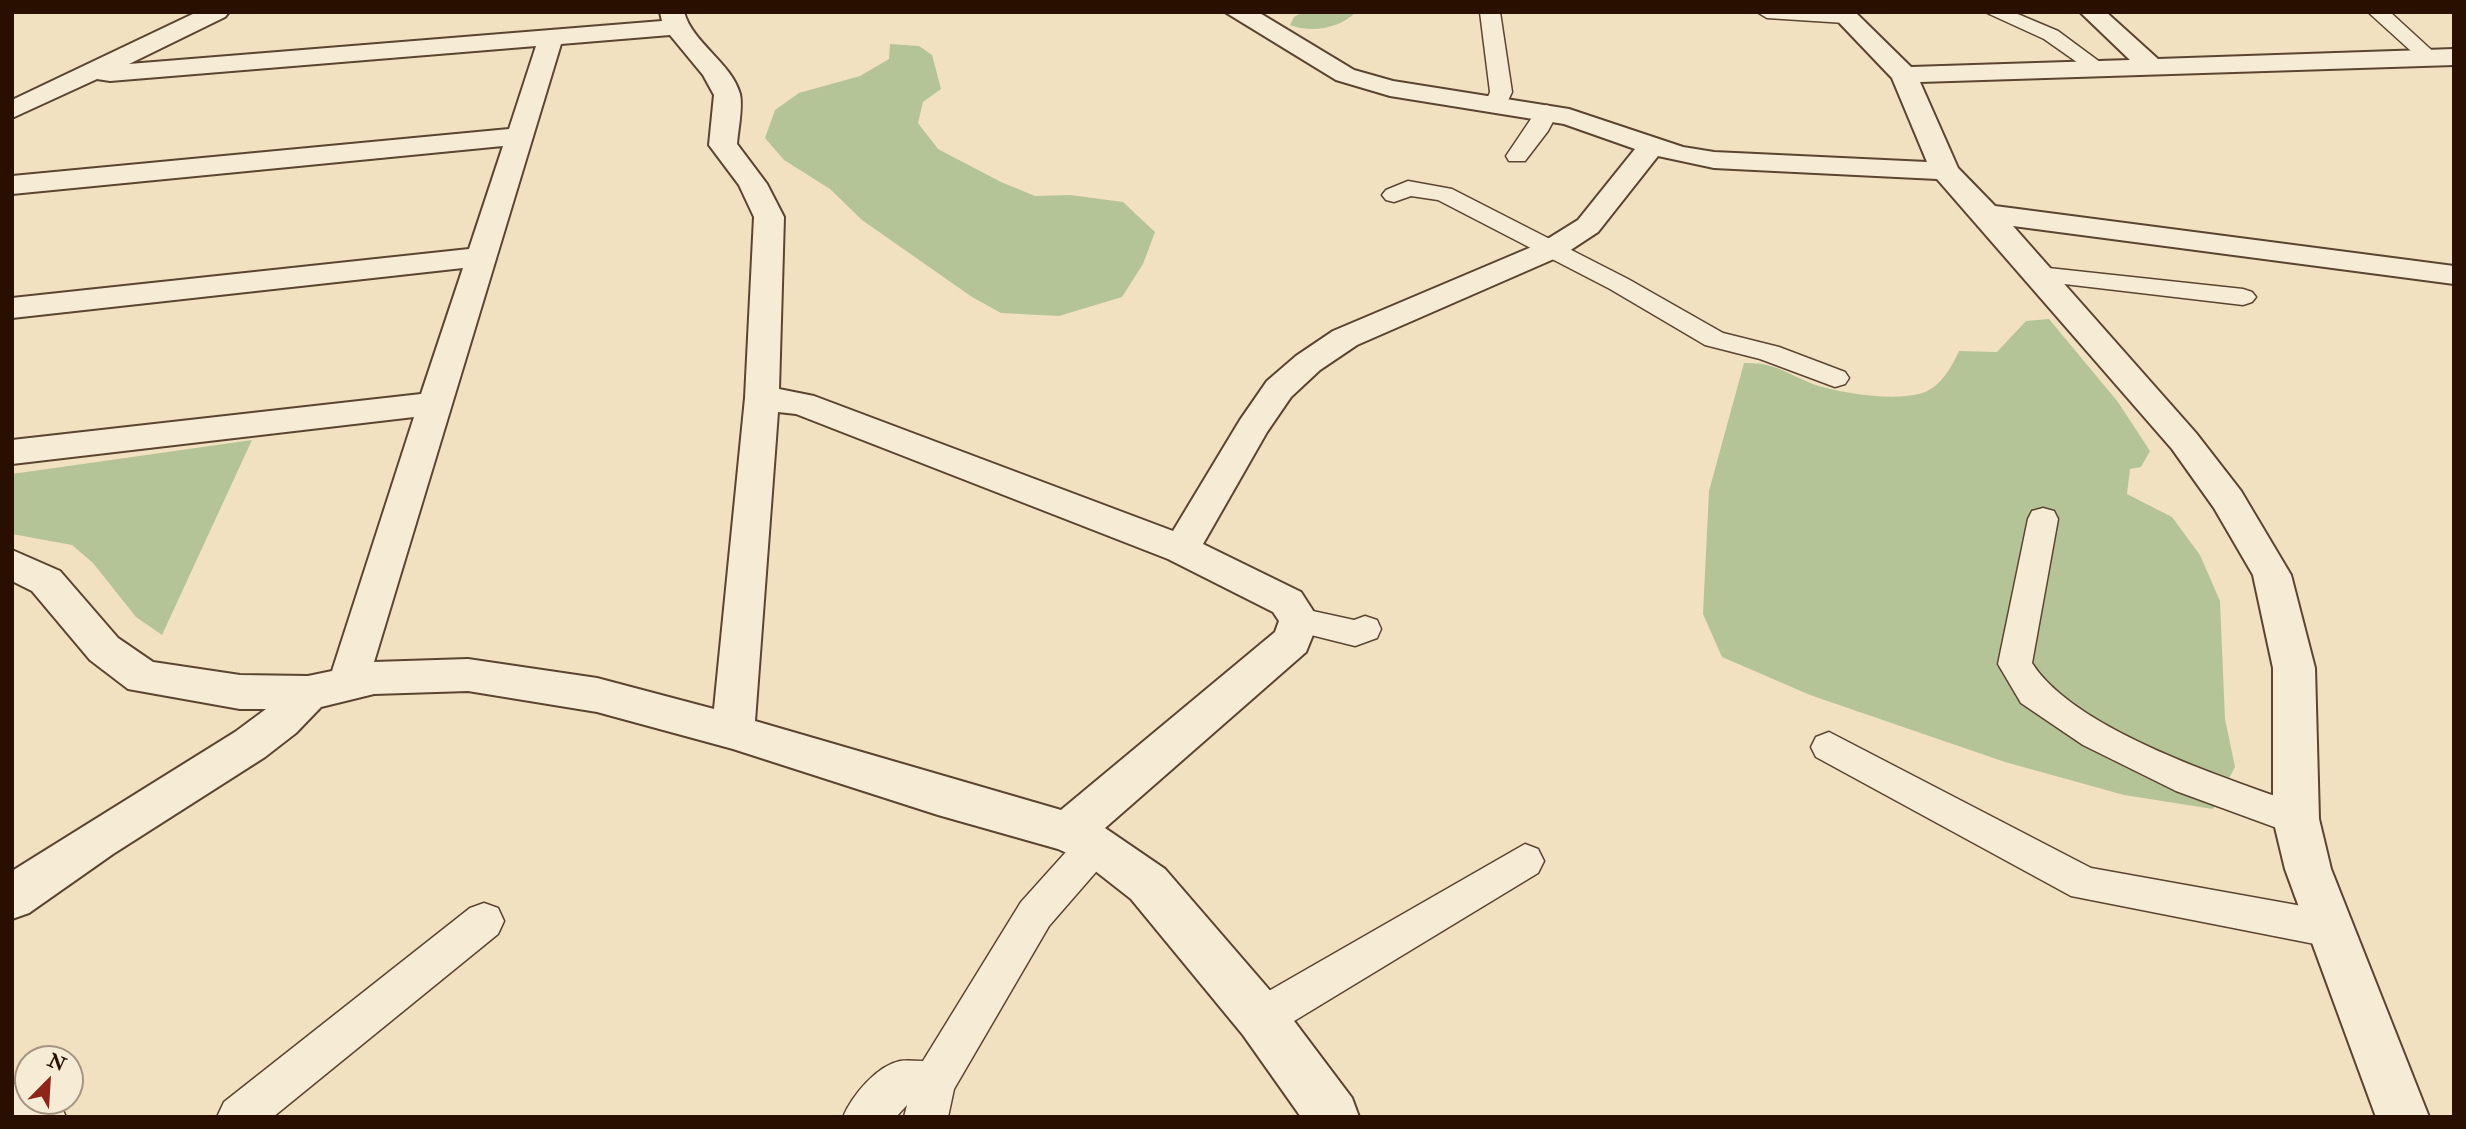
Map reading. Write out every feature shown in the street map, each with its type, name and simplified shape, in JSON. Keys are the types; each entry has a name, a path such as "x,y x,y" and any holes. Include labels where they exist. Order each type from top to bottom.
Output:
{"street":[{"path":"12,110 217,12"},
{"path":"1237,12 1265,24 1345,75 1390,88 1547,112 1678,154 1714,160 1945,171"},
{"path":"2092,12 2150,65"},
{"path":"1843,14 1903,75 1945,171 1986,214 2184,441 2228,500 2272,575 2294,668 2296,819 2308,869 2403,1117"},
{"path":"92,71 110,73 551,37 674,19 714,72 727,95 723,145 752,184 769,217 762,398 733,732"},
{"path":"352,683 353,663 551,37"},
{"path":"1903,75 2442,57"},
{"path":"12,185 521,136"},
{"path":"1181,549 1252,428 1279,389 1308,363 1345,338 1552,249 1588,226 1653,145"},
{"path":"1986,214 2454,275"},
{"path":"12,308 482,257"},
{"path":"762,398 802,404 1181,549 1287,602 1298,620 1292,640 1082,839"},
{"path":"12,452 433,404"},
{"path":"12,564 46,581 104,649 143,677 240,692 308,693 374,678 468,675 597,695 733,732 1082,839 1148,884 1261,1018 1333,1117"},
{"path":"12,898 60,863 261,738 293,712 308,693"}],"lane":[{"path":"1490,12 1501,92 1496,104"},
{"path":"1767,12 1843,14"},
{"path":"1995,12 2051,35 2098,68"},
{"path":"2378,12 2442,57"},
{"path":"1517,156 1537,131 1547,112"},
{"path":"1394,195 1408,188 1444,194 1552,249 1714,339 1769,353 1835,378"},
{"path":"2039,275 2243,297"},
{"path":"2043,519 2015,664 2033,693 2095,735 2189,780 2296,819"},
{"path":"1298,620 1355,634 1365,629"},
{"path":"1829,747 2085,884 2330,929"},
{"path":"865,1117 900,1082 930,1099 1035,914 1082,839"},
{"path":"1261,1018 1525,861"},
{"path":"239,1117 484,921"},
{"path":"12,1104 44,1117"}],"green space":[{"path":"1303,12 1356,12 1333,26 1324,28 1307,29 1290,25 1294,17"},
{"path":"890,44 919,46 932,55 941,89 923,102 918,123 938,149 1001,182 1035,196 1070,195 1123,202 1155,232 1143,264 1122,297 1059,316 1001,313 972,297 862,220 830,189 784,160 765,138 775,110 799,93 860,76 889,59"},
{"path":"2049,319 2118,402 2150,451 2141,467 2130,469 2127,494 2172,517 2200,555 2220,601 2225,719 2235,767 2213,809 2124,795 2005,762 1810,695 1722,657 1703,614 1709,491 1744,363 1775,367 1819,386 1844,392 1887,397 1914,395 1936,385 1950,369 1959,351 1997,352 2026,321"},
{"path":"252,440 162,635 136,617 93,563 72,545 12,534 12,474"}]}
